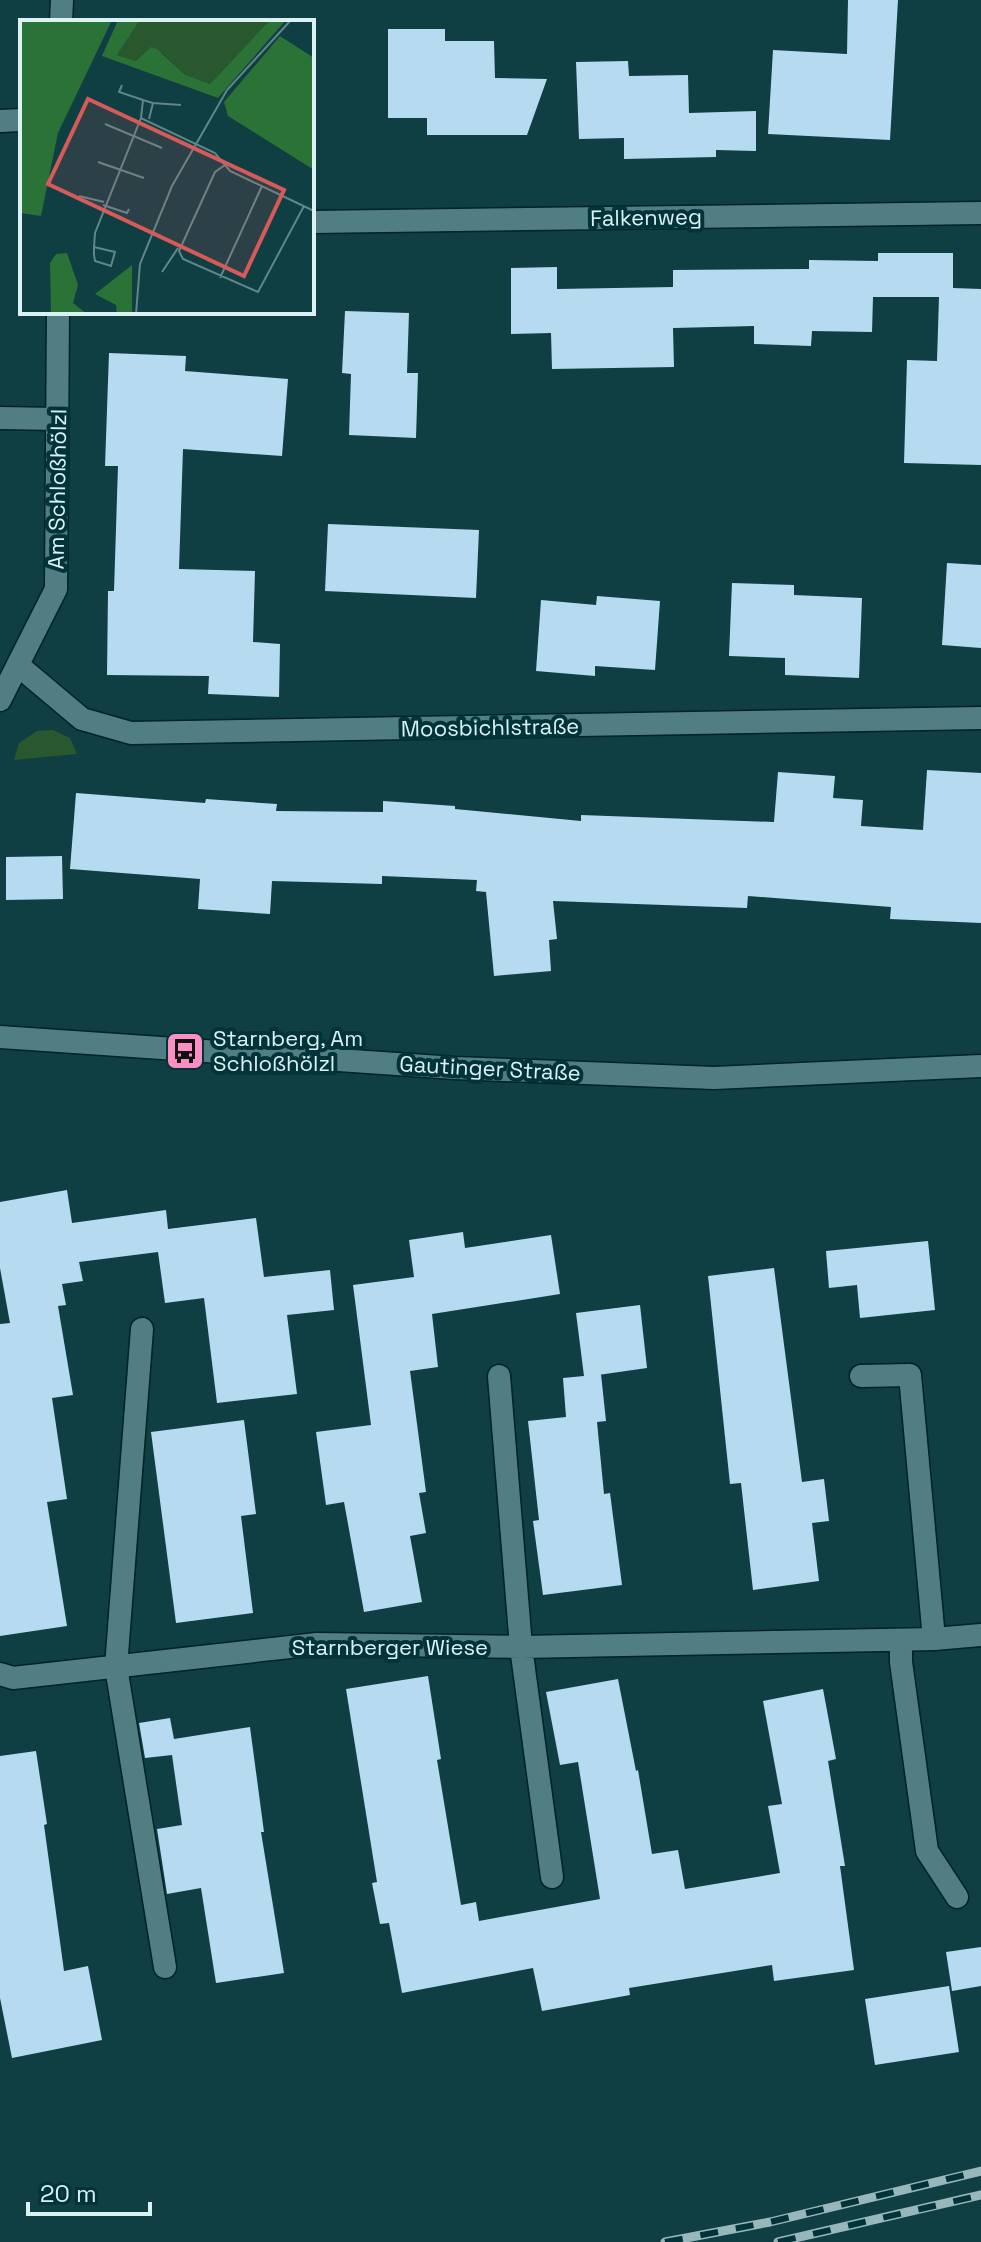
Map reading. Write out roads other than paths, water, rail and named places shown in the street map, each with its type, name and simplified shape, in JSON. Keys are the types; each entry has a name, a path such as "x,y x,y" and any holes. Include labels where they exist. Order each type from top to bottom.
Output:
{"street":[{"path":"61,20 62,0"},
{"path":"0,121 20,120"},
{"name":"Falkenweg","path":"314,222 981,213"},
{"name":"Am Schloßhölzl","path":"0,700 56,589 58,314"},
{"path":"0,418 58,419"},
{"name":"Moosbichlstraße","path":"19,666 82,719 131,733 981,718"},
{"name":"Gautinger Straße","path":"0,1037 455,1068 714,1078 981,1066"},
{"path":"142,1329 116,1667 165,1967"},
{"path":"861,1376 910,1375 934,1639"},
{"name":"Starnberger Wiese","path":"499,1376 521,1647 552,1877"},
{"name":"Starnberger Wiese","path":"0,1674 13,1678 317,1644 521,1647 901,1640 981,1635"},
{"path":"901,1640 901,1662 927,1851 957,1897"}],"railway":[{"path":"665,2242 770,2222 981,2171"},
{"path":"778,2242 981,2195"}],"place":[{"name":"Starnberg, Am Schloßhölzl","path":"185,1051"}]}
